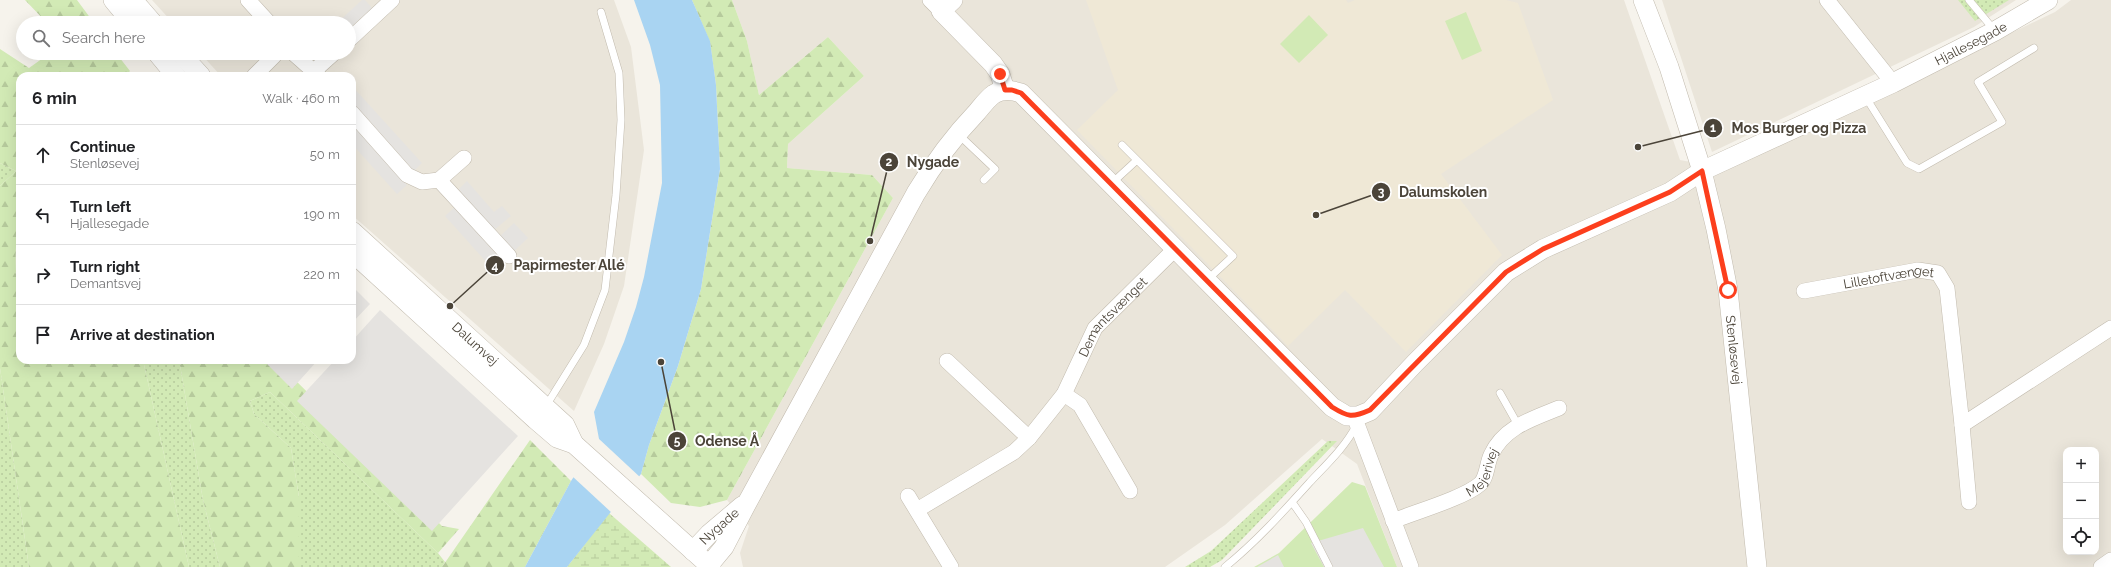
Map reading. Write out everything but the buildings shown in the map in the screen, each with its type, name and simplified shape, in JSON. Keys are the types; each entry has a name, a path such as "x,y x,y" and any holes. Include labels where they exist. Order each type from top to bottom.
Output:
{"street":[{"path":"113,0 126,16"},
{"path":"133,0 147,16"},
{"path":"248,0 263,16"},
{"path":"356,33 392,0"},
{"name":"Stenløsevej","path":"1643,0 1669,67 1702,171 1728,290 1757,567"},
{"path":"1827,0 1893,83"},
{"name":"Hjallesegade","path":"1358,420 1370,410 1506,272 1543,249 1670,192 1702,171 1893,83 1995,31 2048,0"},
{"path":"941,4 993,64 1000,74 1005,90 1012,90 1021,93 1332,407 1347,416 1358,420 1412,567"},
{"path":"163,60 173,72"},
{"path":"186,60 197,72"},
{"path":"258,72 270,60"},
{"path":"301,60 315,72"},
{"path":"319,72 328,60"},
{"name":"Nygade","path":"710,566 724,547 916,193 936,159 957,132 994,94 1005,90"},
{"path":"356,118 407,175 422,182 439,180 464,158"},
{"path":"439,180 509,256"},
{"name":"Dalumvej","path":"356,235 541,414"},
{"name":"Demantsvænget","path":"917,510 1014,452 1029,438 1064,394 1095,328 1175,249"},
{"name":"Dalumvej","path":"356,255 541,414 565,425 574,444 710,566"},
{"name":"Lilletoftvænget","path":"1804,291 1918,270 1938,273 1947,288 1969,502"},
{"path":"1962,425 2111,328"},
{"path":"947,361 1029,438"},
{"path":"1064,394 1080,404 1130,491"},
{"name":"Mejerivej","path":"1394,521 1470,491 1482,482 1491,456 1500,440 1518,424 1559,408"},
{"path":"908,496 951,567"},
{"name":"Nygade","path":"693,551 712,531 747,503"},
{"path":"2101,567 2111,560"}],"lane":[{"path":"1969,0 1995,31"},
{"path":"541,414 584,345 605,290 616,195 621,120 619,73 601,12"},
{"path":"1865,96 1907,163 1919,169 2002,122 1978,82 2034,48"},
{"path":"957,132 995,169 984,180"},
{"path":"1122,145 1233,256 1207,281"},
{"path":"1111,184 1137,160"},
{"path":"1500,393 1518,424"},
{"path":"1225,567 1246,550 1349,440 1358,420"},
{"path":"1292,502 1306,522 1329,567"}],"shaded area":[{"path":"152,0 614,0 631,47 644,150 624,286 604,344 574,411 356,219 356,72 217,72 206,60 356,60 356,16 167,16"},
{"path":"362,0 365,0 372,8 356,23 356,16 345,16"},
{"path":"732,0 1624,0 1680,160 1728,169 2055,12 2071,0 2111,0 2111,567 1397,567 1357,464 1322,439 1225,525 1165,567 743,567 740,553 749,526 727,500 893,198 872,175 787,168 788,144 864,76 828,37 759,95 747,41"},
{"path":"1086,0 1346,0 1348,3 1355,0 1506,0 1518,3 1553,100 1441,174 1502,255 1406,352 1345,290 1288,346 1077,130 1118,90"},
{"path":"1662,0 2016,0 1974,27 1712,152"},
{"path":"356,90 422,163 414,171 356,106"},
{"path":"356,129 407,185 397,194 356,148"},
{"path":"467,181 494,212 502,206 511,216 493,231 457,191"},
{"path":"455,207 499,256 489,265 445,216"},
{"path":"514,223 528,238 513,252 499,237"},
{"path":"356,290 370,304 356,319"},
{"path":"380,310 518,436 432,531 297,401 331,364 356,364 356,337"},
{"path":"267,364 314,364 292,389"},
{"path":"1363,528 1384,567 1324,567 1311,543"},
{"path":"1278,555 1284,567 1257,567"}],"green space":[{"path":"25,0 77,0 89,16 40,16"},
{"path":"692,0 732,0 747,41 759,95 828,37 864,76 788,144 787,168 872,175 893,198 727,500 700,507 671,503 641,474 649,445 678,366 701,289 720,169 716,85 710,42"},
{"path":"1958,0 2009,0 1975,21"},
{"path":"1466,12 1482,51 1462,60 1445,21"},
{"path":"1309,15 1328,35 1299,63 1280,44"},
{"path":"0,49 29,68 40,60 121,60 130,71 16,72 16,171 0,163"},
{"path":"0,163 16,171 0,186"},
{"path":"16,171 16,364 144,364 189,567 29,567 0,368 0,186"},
{"path":"16,247 16,274 15,272"},
{"path":"144,364 181,364 180,365 203,500 220,567 189,567"},
{"path":"279,364 442,526 459,529 438,553 270,392 250,401 254,414 291,448 299,497 299,567 220,567 203,500 180,365"},
{"path":"0,368 29,567 0,567"},
{"path":"270,392 438,553 445,562 442,567 299,567 299,497 291,448 254,414 250,401"},
{"path":"530,440 571,481 525,567 442,567"},
{"path":"1328,441 1337,441 1222,560 1210,567 1185,567 1211,551"},
{"path":"1352,482 1365,486 1397,567 1254,567 1279,553"},
{"path":"609,513 671,567 567,567"}],"water":[{"path":"634,0 692,0 710,41 716,85 720,169 701,289 678,366 649,445 641,474 567,567 525,567 571,481 599,439 594,412 624,342 644,277 662,183 660,85 650,45"}],"pier":[{"path":"598,438 641,478 612,513 572,476"}],"place":[{"name":"Mos Burger og Pizza","path":"1638,147"},
{"name":"Dalumskolen","path":"1316,215"},
{"name":"Nygade","path":"870,241"},
{"name":"Papirmester Allé","path":"450,306"},
{"name":"Odense Å","path":"661,362"}],"route":[{"path":"1000,74 1005,90 1012,90 1021,93 1332,407 1347,416 1358,416 1370,410 1506,272 1543,249 1670,192 1702,171 1716,229 1728,290"}]}
